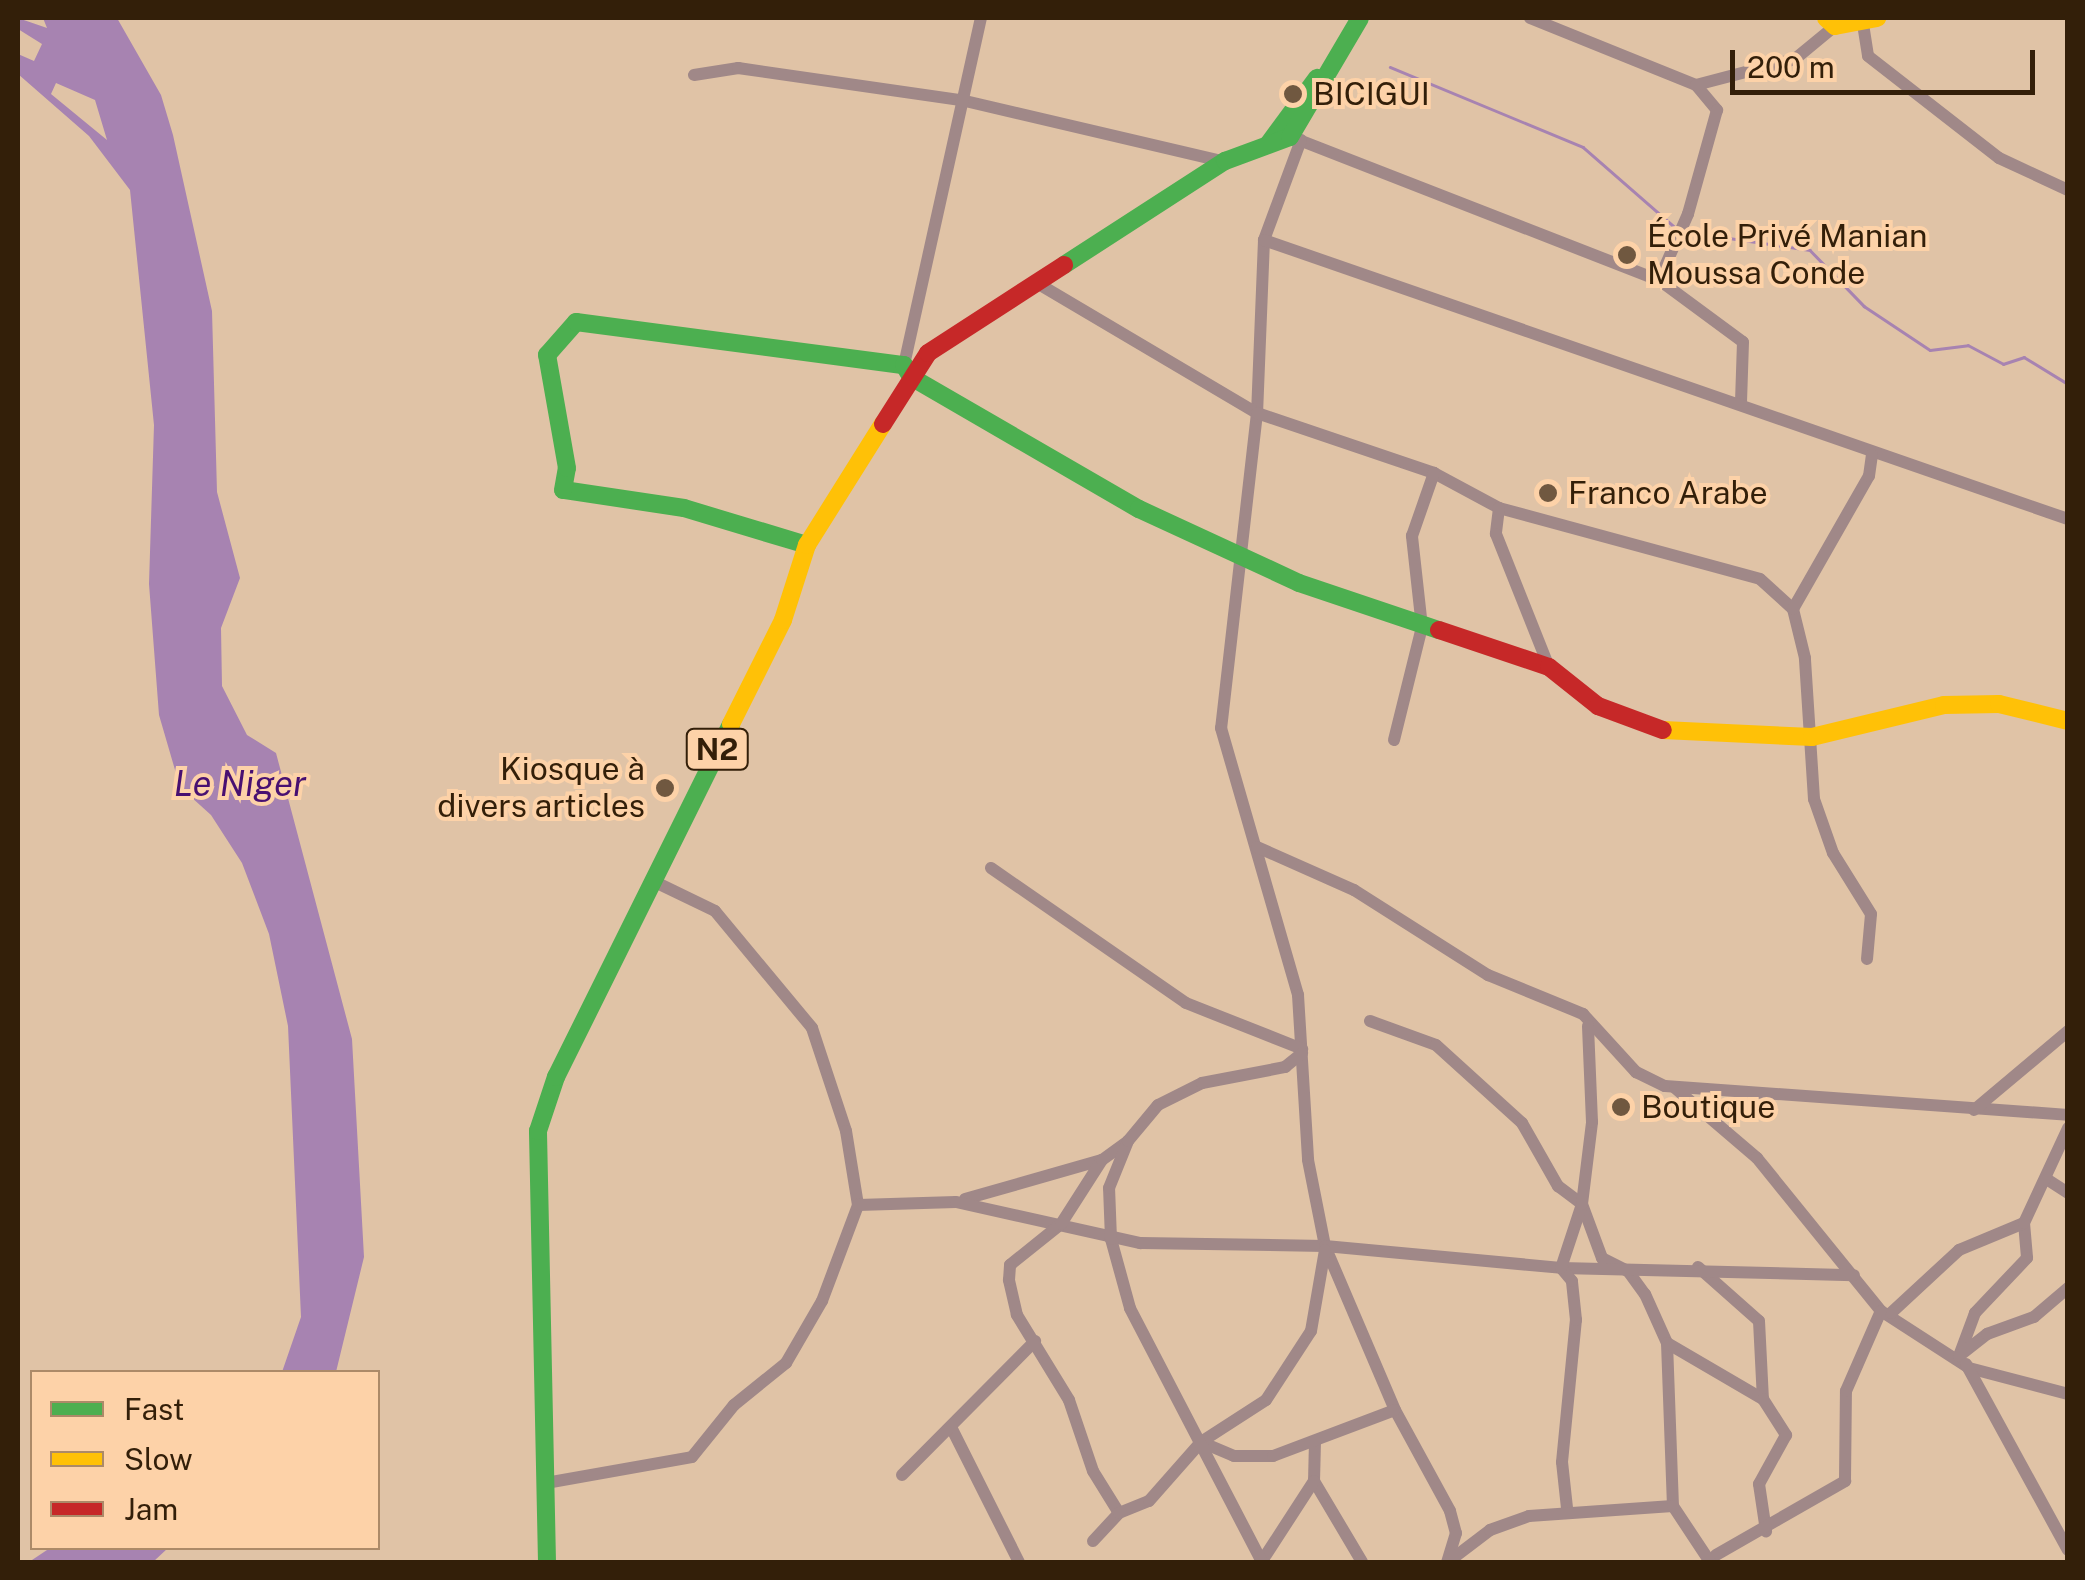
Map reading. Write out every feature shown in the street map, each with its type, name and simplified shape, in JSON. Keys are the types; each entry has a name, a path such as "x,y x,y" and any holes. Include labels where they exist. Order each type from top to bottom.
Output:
{"main road":[{"path":"1284,137 1360,18"},
{"path":"1830,22 1870,21"},
{"name":"N2","path":"547,1562 538,1131 556,1077 783,620 806,544 908,371 928,352 977,314 1036,283 1226,161 1284,137"},
{"path":"806,544 684,508 564,490 547,354 576,322 908,371 1139,509 1422,627 1549,666 1598,706 1648,729 1812,737 1944,705 1999,704 2068,721"}],"street":[{"path":"908,371 981,18"},
{"path":"1530,18 1696,86 1716,110 1679,241 1659,280"},
{"path":"1870,21 1868,56 1999,158 2068,190"},
{"path":"1696,86 1795,59 1830,22"},
{"path":"694,75 738,68 961,100 1226,161"},
{"path":"1448,1561 1450,1511 1396,1410 1325,1246 1308,1160 1298,995 1221,728 1258,413 1264,240 1284,137 1659,280 1743,342 1740,402"},
{"path":"1264,240 1740,402 1872,454 2068,519"},
{"path":"1036,283 1258,413 1434,473 1499,508 1760,580 1793,609"},
{"path":"1867,959 1871,914 1833,853 1814,799 1812,737 1793,609 1869,476 1872,454"},
{"path":"1394,740 1422,627 1412,536 1434,473"},
{"path":"1499,508 1496,534 1549,666"},
{"path":"1257,847 1354,890 1488,975 1583,1014 1636,1072 1675,1088 2068,1115"},
{"path":"991,868 1186,1004 1302,1051"},
{"path":"546,1482 692,1457 734,1405 786,1363 822,1301 858,1206 846,1131 812,1028 716,911 651,880"},
{"path":"1561,1268 1582,1204 1594,1067 1583,1014"},
{"path":"1370,1021 1456,1059 1522,1123 1558,1186 1582,1204 1602,1258 1628,1272 1668,1343 1673,1506 1701,1547 1717,1560 1846,1480 1846,1391 1886,1312 1958,1250 2024,1223"},
{"path":"1974,1110 2068,1031"},
{"path":"858,1206 956,1202 1102,1160 1128,1141 1158,1105 1202,1083 1285,1067 1302,1051"},
{"path":"1675,1088 1757,1158 1886,1312 1969,1368 2068,1394"},
{"path":"1959,1356 1976,1313 2028,1258 2024,1223 2048,1180 2068,1128"},
{"path":"1128,1141 1108,1188 1111,1239 1130,1308 1262,1562"},
{"path":"1102,1160 1061,1224 1010,1265 1017,1316 1035,1341 1120,1513"},
{"path":"2048,1180 2068,1193"},
{"path":"956,1202 1111,1239 1325,1246 1628,1272 1698,1267 1854,1275"},
{"path":"1094,1541 1120,1513 1149,1502 1201,1442 1266,1400 1311,1332 1325,1246"},
{"path":"1698,1267 1759,1321 1763,1399"},
{"path":"1561,1268 1572,1281 1576,1320 1562,1462 1567,1508"},
{"path":"1959,1356 1987,1334 2034,1318 2068,1288"},
{"path":"902,1475 1035,1341"},
{"path":"1668,1343 1763,1399 1786,1435 1759,1484 1766,1531"},
{"path":"1959,1356 2068,1550"},
{"path":"1201,1442 1234,1456 1273,1456 1396,1410"},
{"path":"952,1428 1019,1562"},
{"path":"1262,1562 1314,1481 1315,1441"},
{"path":"1314,1481 1362,1562"},
{"path":"1448,1561 1490,1530 1567,1508 1673,1506"}],"water":[{"name":"Le Niger","path":"18,18 47,28 43,18 117,18 161,95 173,135 212,311 217,492 240,578 221,628 222,686 247,735 276,753 352,1039 364,1257 336,1370 283,1370 301,1317 288,1026 269,934 242,863 211,815 180,787 159,715 149,584 154,425 130,190 89,136 18,74 18,54 34,61 42,44 18,29","holes":["56,83 95,100 107,140 51,94"]},
{"path":"47,1550 166,1550 153,1562 29,1562"}],"waterway":[{"path":"1390,67 1583,147 1676,228"},
{"path":"1688,232 1810,250 1864,306 1930,350 1968,345 2003,364 2024,357 2068,384"}],"traffic: fast":[{"path":"1064,265 1225,161 1290,137 1360,18"},
{"path":"1269,143 1317,78"},
{"path":"807,545 684,508 563,490 567,468 547,355 576,322 904,365 911,377 1139,509 1299,583 1439,630"},
{"path":"547,1562 538,1131 556,1077 731,724"}],"traffic: slow":[{"path":"1826,18 1835,26 1877,18"},
{"path":"731,724 783,620 807,545 883,424"},
{"path":"1663,730 1812,737 1944,705 1999,704 2068,721"}],"traffic: jam":[{"path":"883,424 928,353 1064,265"},
{"path":"1439,630 1549,667 1598,706 1663,730"}],"place":[{"name":"BICIGUI","path":"1293,94"},
{"name":"École Privé Manian Moussa Conde","path":"1627,255"},
{"name":"Franco Arabe","path":"1548,493"},
{"name":"Kiosque à divers articles","path":"665,788"},
{"name":"Boutique","path":"1621,1107"}]}
